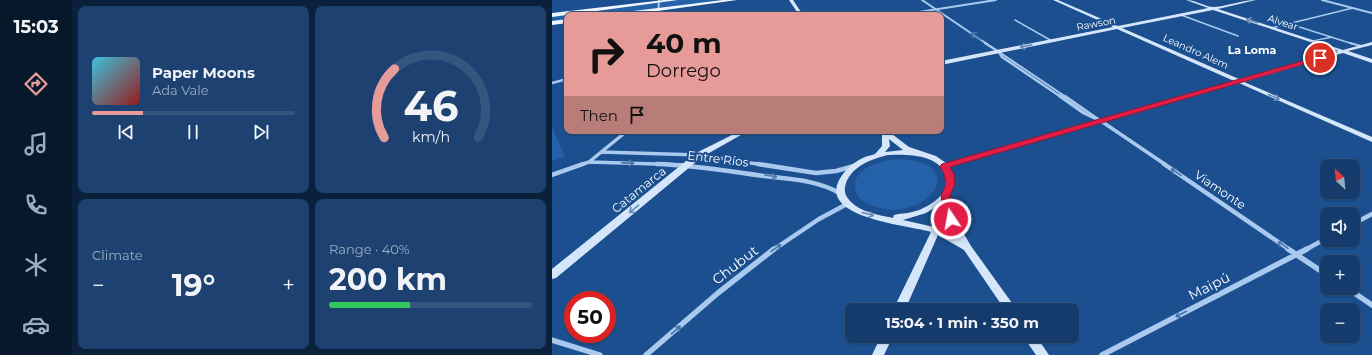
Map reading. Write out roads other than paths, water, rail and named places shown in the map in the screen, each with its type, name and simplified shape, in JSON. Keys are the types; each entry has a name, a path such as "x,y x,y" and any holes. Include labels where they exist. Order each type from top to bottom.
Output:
{"main road":[{"path":"575,12 676,0"},
{"path":"658,12 735,0"},
{"path":"552,15 564,13"},
{"path":"552,23 564,21"}],"street":[{"path":"791,0 799,12"},
{"name":"Viamonte","path":"922,0 938,12"},
{"path":"921,12 996,0"},
{"name":"Leandro Alem","path":"1055,0 1372,140"},
{"name":"Alvear","path":"1188,0 1372,61"},
{"name":"Rawson","path":"944,63 1254,0"},
{"path":"1322,0 1372,13"},
{"path":"658,12 659,1"},
{"name":"Viamonte","path":"944,16 999,52 1002,57 1078,109 1101,121 1320,270"},
{"path":"945,166 1372,43"},
{"path":"552,83 564,80"},
{"path":"552,174 589,162 624,134"},
{"name":"Catamarca","path":"552,275 689,165 699,155 739,134"},
{"path":"879,154 886,146 885,134"},
{"path":"887,134 899,145 933,158 945,166 949,174 950,184 946,196 951,219 967,248 1006,303"},
{"name":"Entre Ríos","path":"601,152 699,155 816,173 836,171 854,166"},
{"path":"917,153 898,152 879,154 866,159 854,166 843,179 841,194 847,204 863,214 919,224 936,230 967,248"},
{"name":"Entre Ríos","path":"589,162 689,165 809,182 832,188 841,194"},
{"path":"885,218 909,216 930,208 946,196"},
{"name":"Chubut","path":"646,355 746,269 819,218 847,204"},
{"path":"1360,220 1372,214"},
{"path":"902,303 936,230 951,219"},
{"name":"Maipú","path":"1102,355 1320,242"},
{"path":"1357,295 1372,305"},
{"path":"552,340 600,355"},
{"path":"878,355 884,343"},
{"path":"1034,343 1043,355"}],"lane":[{"path":"1271,28 1353,8"},
{"path":"1181,15 1238,36"},
{"path":"1014,20 1052,41"},
{"path":"1289,23 1361,46"},
{"path":"1313,42 1332,37"}],"district":[{"name":"La Loma","path":"1252,50"}]}
